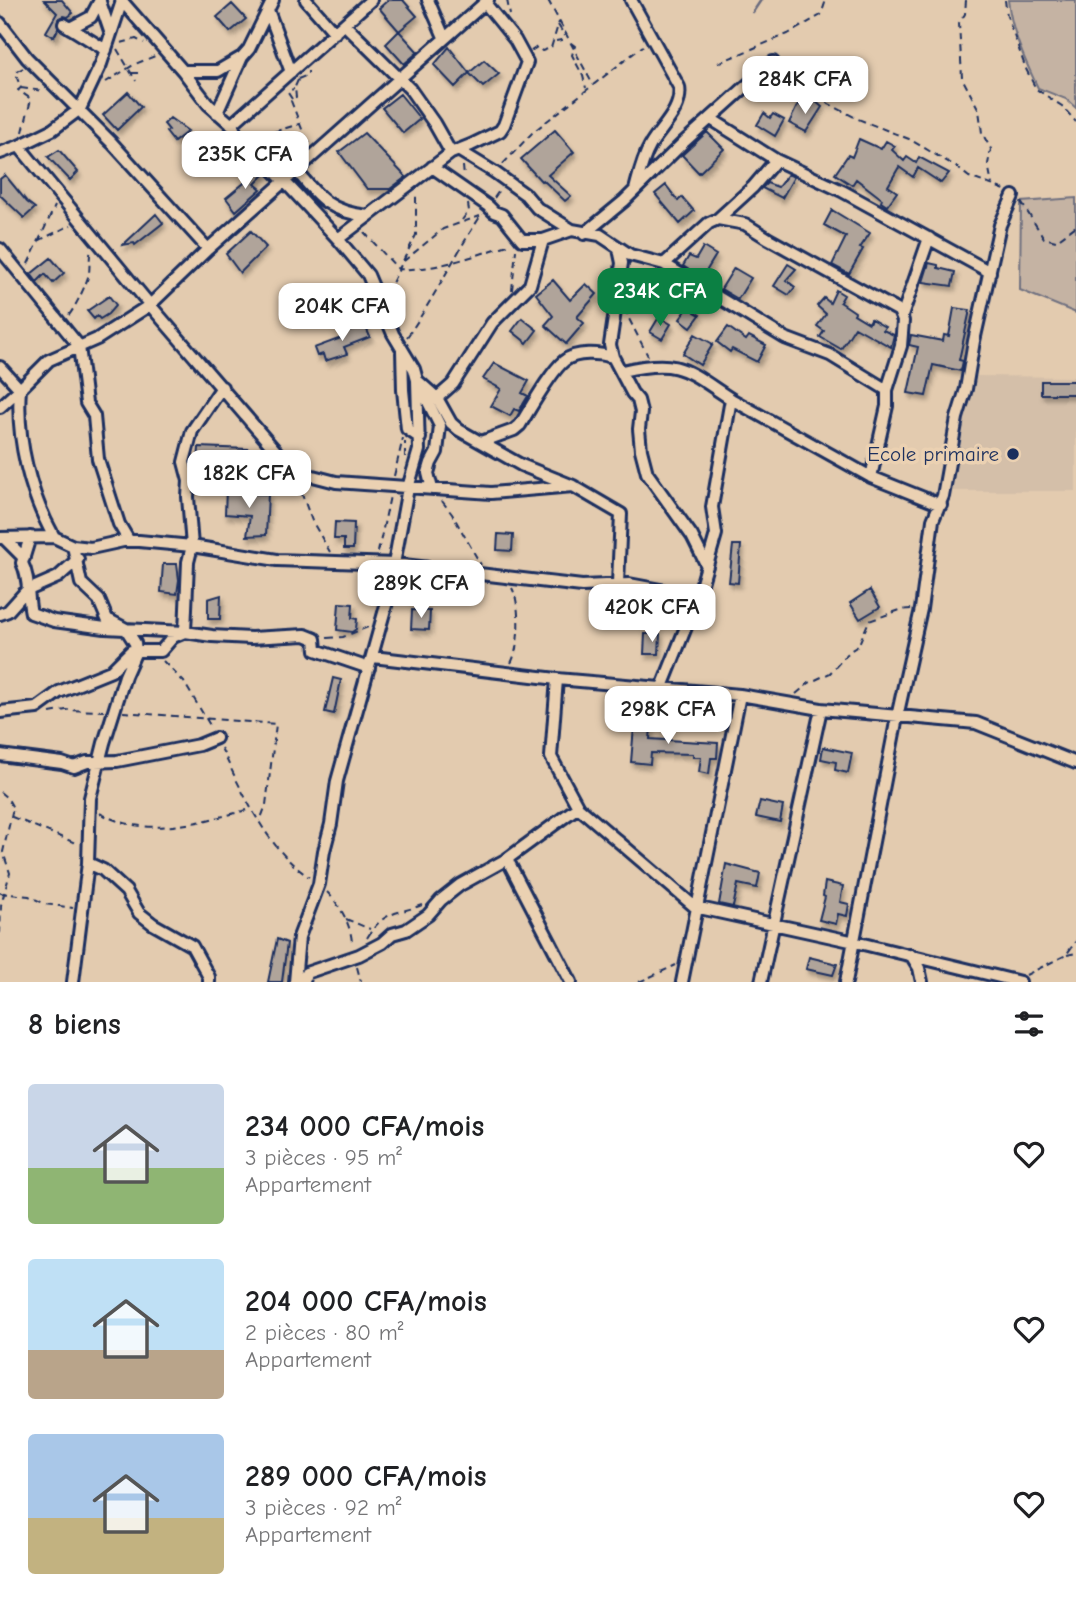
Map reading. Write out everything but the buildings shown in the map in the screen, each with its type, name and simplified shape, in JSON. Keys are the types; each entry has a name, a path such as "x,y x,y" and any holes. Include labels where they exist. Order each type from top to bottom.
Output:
{"street":[{"path":"306,0 335,33"},
{"path":"231,124 371,0"},
{"path":"428,0 444,37"},
{"path":"631,0 679,87 681,96 679,105 649,148 635,191"},
{"path":"100,1 113,39"},
{"path":"100,1 91,17 67,26 106,50"},
{"path":"0,153 52,130 80,109 113,39 122,1"},
{"path":"122,1 208,104 231,124 239,142 285,182 368,275 417,380 421,438 408,488 396,564 337,781 319,884 302,926 295,982"},
{"path":"0,407 44,364 106,334 150,305 208,249 486,1 527,63 504,125 492,135 454,151 338,239"},
{"path":"271,5 290,72"},
{"path":"183,71 218,71 242,57 249,49 271,5"},
{"path":"0,23 27,58 80,109 208,249"},
{"path":"344,24 400,79 454,151 494,172 526,195 537,208 572,230 600,235 630,255 664,264 785,338 830,355 887,390"},
{"path":"218,113 242,57"},
{"path":"584,234 635,191 684,142 773,62"},
{"path":"208,104 227,95"},
{"path":"711,119 776,160 842,191 990,272"},
{"path":"22,145 94,238 288,464 336,482 408,488 491,493 573,486"},
{"path":"664,264 753,187 776,160"},
{"path":"432,167 485,210 502,215 522,240 543,240 572,230"},
{"path":"297,171 326,204 347,214 368,216"},
{"path":"846,982 897,717 921,609 933,520 941,505 957,418 966,389 1000,225 1013,196"},
{"path":"310,209 320,199"},
{"path":"718,219 745,224 893,307 902,316"},
{"path":"871,477 887,406 887,390 901,346 902,316 929,238"},
{"path":"438,398 453,384 492,323 530,285 543,240"},
{"path":"0,249 79,346 86,402 94,416 98,458 119,524 129,541"},
{"path":"619,249 622,263 610,345 613,357 638,400 641,412 641,450 647,473 692,536 707,566"},
{"path":"401,348 407,429 421,438"},
{"path":"481,442 514,430 520,425 559,366 568,358 589,354 613,357"},
{"path":"622,371 653,364 680,368 871,477 941,505"},
{"path":"0,367 20,390 20,428 36,500 54,537"},
{"path":"417,380 438,398 451,423 459,430 522,465 573,486 621,514 618,583"},
{"path":"417,380 440,426 437,453 428,473 432,489"},
{"path":"185,632 188,562 192,546 189,481 184,462 192,431 222,387"},
{"path":"662,687 698,597 716,534 712,507 731,399"},
{"path":"30,537 22,564 28,574 26,591 31,613 54,621 128,631 168,629 212,636 251,638 305,635 315,639 316,650 371,662 662,687 740,695 821,709 976,723 1076,762"},
{"path":"3,538 54,537 74,546 91,548 129,541 192,546 277,560 396,564 582,586 618,583 698,597"},
{"path":"3,538 24,558"},
{"path":"73,982 88,863 89,807 114,712 136,649 128,631 107,619 99,600 84,587 74,546"},
{"path":"0,614 8,611 26,591 58,577 78,559"},
{"path":"136,649 155,653 161,651 177,634 185,632"},
{"path":"0,712 37,708 59,692 111,671 136,649"},
{"path":"557,679 551,757 578,807 695,907 1020,982"},
{"path":"682,982 695,907 740,695"},
{"path":"761,982 821,709"},
{"path":"0,755 74,767 199,745 216,738"},
{"path":"304,982 306,973 356,955 382,943 392,934 406,930 428,915 460,885 507,859 578,807"},
{"path":"507,859 571,982"},
{"path":"88,863 103,870 126,891 139,913 192,946 209,977 209,982"},
{"path":"911,955 919,968 922,982"}],"path":[{"path":"548,0 592,84"},
{"path":"718,63 795,30 821,15 827,0"},
{"path":"966,0 965,14 959,23 959,64 962,78 978,110 982,133 992,149 988,164 992,184"},
{"path":"1005,0 1007,16 1036,89 1062,106 1076,122"},
{"path":"520,49 531,51 537,47 542,51 551,48 559,23"},
{"path":"113,39 136,39 149,47 161,45"},
{"path":"555,41 569,40 575,46 572,55 583,76 586,89"},
{"path":"494,172 533,132 652,40"},
{"path":"92,83 109,82 161,45"},
{"path":"22,145 24,120 31,99 18,90 21,88 15,73 26,64 27,58"},
{"path":"128,70 136,81"},
{"path":"290,72 296,75 298,82 293,110 307,142 319,142 324,147"},
{"path":"760,72 762,77 812,92 858,119 909,139 969,177 992,184 1013,196 1021,202 1044,238 1056,241 1076,226"},
{"path":"130,73 142,73"},
{"path":"21,88 42,91 48,89 51,80"},
{"path":"293,100 288,93 295,89"},
{"path":"239,142 299,124"},
{"path":"382,307 416,235 418,177"},
{"path":"401,348 451,262 506,181"},
{"path":"22,277 60,196"},
{"path":"401,264 443,229 485,210"},
{"path":"37,241 80,220"},
{"path":"357,224 398,269 451,262 522,240"},
{"path":"61,323 77,307 89,275 89,256 94,238"},
{"path":"513,300 511,287 516,248 522,240"},
{"path":"630,281 627,315 653,364"},
{"path":"295,468 301,495 312,521 336,562"},
{"path":"359,563 385,610"},
{"path":"788,702 809,683 830,673 858,646 869,621 900,610 921,609"},
{"path":"315,639 343,637 369,627"},
{"path":"155,653 184,682 206,718 232,776 292,866 319,884 337,901 352,940 361,982"},
{"path":"37,708 43,713 66,710 114,712 276,724 266,805 260,821"},
{"path":"0,792 13,808 3,852 10,873 2,905 0,933"},
{"path":"89,807 103,816 153,827 210,821 252,808"},
{"path":"11,817 89,848"},
{"path":"0,893 29,896 45,904 83,908"},
{"path":"356,955 379,920 397,911 445,897"},
{"path":"345,919 372,930"},
{"path":"1066,955 1076,941"},
{"path":"1013,981 1066,955 1076,953"},
{"path":"639,982 686,961"}],"shaded area":[{"path":"1008,0 1076,0 1076,108 1066,99 1038,88 1015,34"},
{"path":"1076,198 1076,313 1020,290 1021,202"},
{"name":"Ecole primaire","path":"969,376 1076,377 1076,491 945,491"}],"waterway":[{"path":"753,12 761,0"}],"place":[{"name":"Ecole primaire","path":"1013,454"}]}
